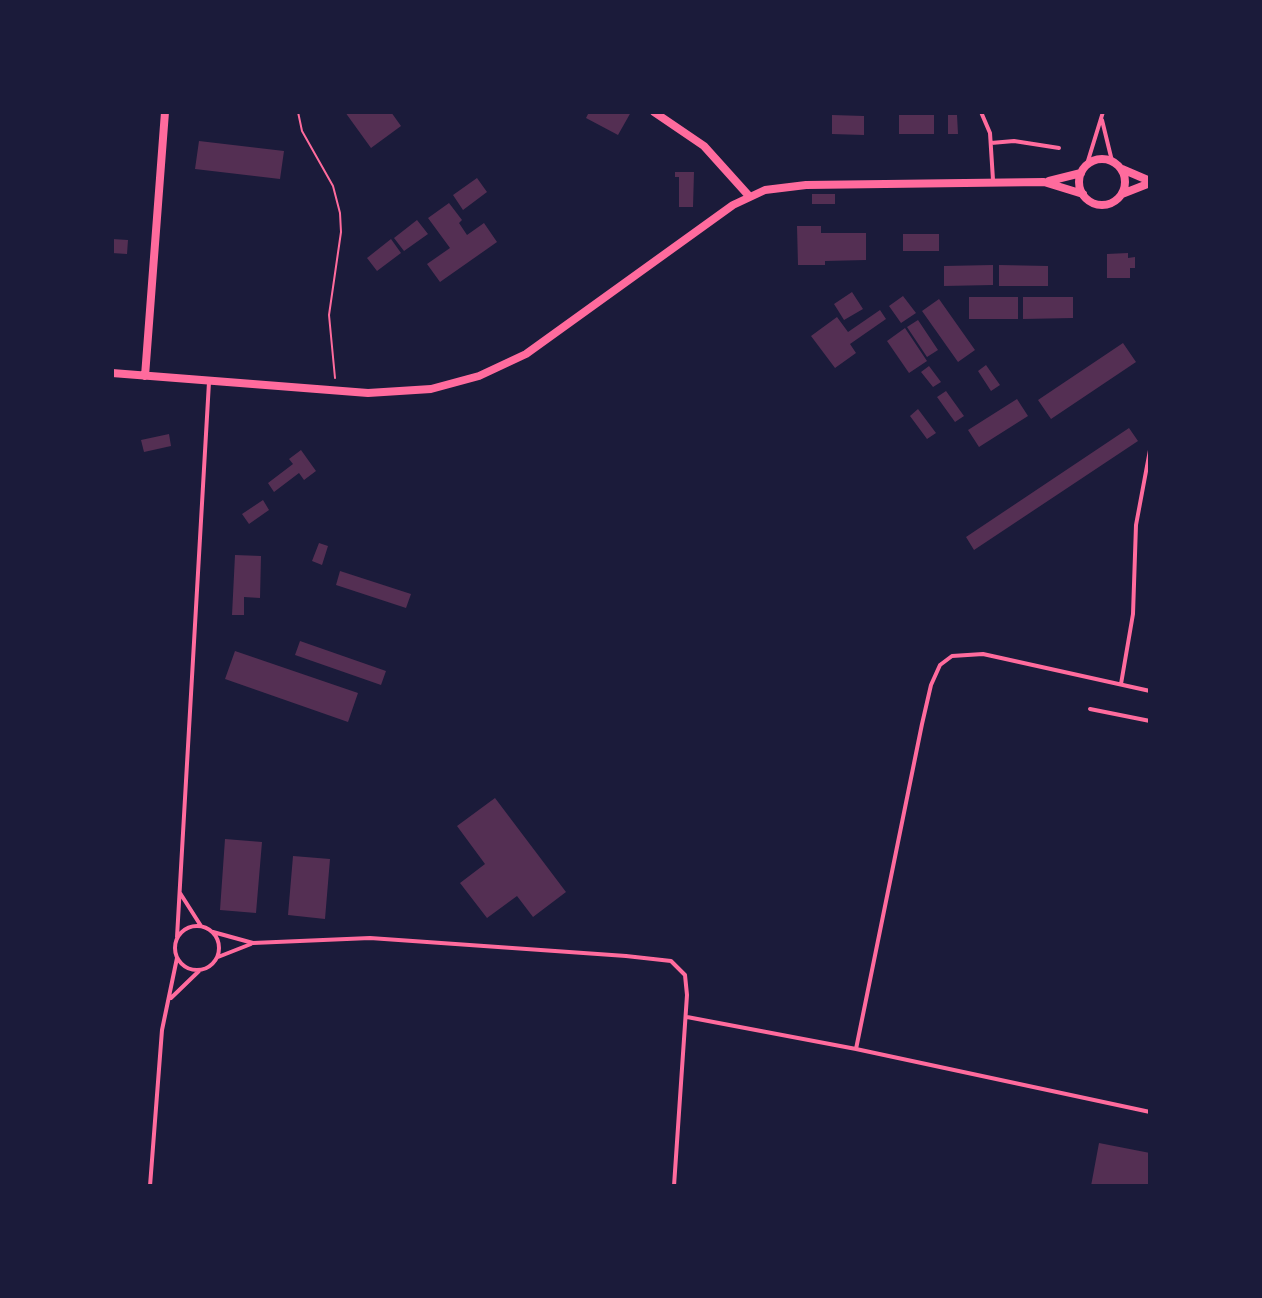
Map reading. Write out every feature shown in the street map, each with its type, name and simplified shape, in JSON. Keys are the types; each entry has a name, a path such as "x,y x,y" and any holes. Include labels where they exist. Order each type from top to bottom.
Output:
{"street":[{"path":"145,376 165,112"},
{"path":"654,112 704,146 749,196"},
{"path":"1083,194 1079,184 1081,173 1087,164 1099,159 1112,161 1150,182"},
{"path":"1122,169 1125,181 1122,194"},
{"path":"112,373 337,391 402,393 461,383 526,354 749,196 806,185 1044,182 1081,173"},
{"path":"1044,182 1083,194 1099,205 1112,203 1122,194 1150,182"}],"lane":[{"path":"981,112 991,143 993,183"},
{"path":"1102,115 1112,161"},
{"path":"1087,164 1102,115"},
{"path":"991,143 1014,141 1059,148"},
{"path":"150,1186 162,1030 177,958 209,382"},
{"path":"1121,684 1133,614 1136,525 1150,450"},
{"path":"856,1049 925,711 940,665 962,653 983,654 1150,691"},
{"path":"1090,709 1150,721"},
{"path":"179,891 201,926 253,943 370,938 671,961 685,975 687,1017 674,1186"},
{"path":"177,937 187,928 201,926"},
{"path":"213,932 219,944 217,958"},
{"path":"170,999 217,958 253,943"},
{"path":"177,958 187,967 201,970"},
{"path":"687,1017 856,1049 1150,1112"}],"path":[{"path":"298,112 302,131 333,186 340,213 340,241 329,315 337,391"}],"building":[{"path":"345,112 391,112 401,126 371,148"},
{"path":"589,112 631,112 618,135 586,118"},
{"path":"832,115 864,116 864,135 832,134"},
{"path":"899,115 934,115 934,134 899,134"},
{"path":"948,115 957,115 958,134 948,134"},
{"path":"199,141 284,151 280,179 195,169"},
{"path":"675,172 694,172 693,207 679,207 679,177 675,177"},
{"path":"477,178 487,192 463,210 453,195"},
{"path":"812,194 835,194 835,204 812,204"},
{"path":"449,203 462,220 459,223 467,235 484,223 497,242 440,282 427,264 450,248 428,218"},
{"path":"417,220 428,234 404,251 394,238"},
{"path":"797,226 821,226 821,233 866,233 866,260 798,265"},
{"path":"903,234 939,234 939,251 903,251"},
{"path":"112,239 128,240 127,254 112,253"},
{"path":"391,239 401,253 377,271 367,258"},
{"path":"1128,253 1128,258 1135,257 1135,268 1130,268 1130,278 1107,278 1107,254"},
{"path":"993,265 993,285 944,286 944,266"},
{"path":"999,265 1048,266 1048,286 999,286"},
{"path":"852,292 863,309 844,320 834,304"},
{"path":"903,296 916,313 901,323 889,306"},
{"path":"969,297 1018,297 1018,319 969,319"},
{"path":"1023,297 1073,297 1073,318 1023,319"},
{"path":"939,299 975,350 958,362 922,311"},
{"path":"880,310 886,319 850,344 856,353 835,368 811,336 837,317 848,332"},
{"path":"918,320 938,350 927,357 907,327"},
{"path":"905,328 927,361 909,373 887,341"},
{"path":"1123,343 1136,362 1051,419 1038,400"},
{"path":"986,365 1000,385 991,391 978,371"},
{"path":"929,366 941,382 933,387 921,372"},
{"path":"946,391 964,416 955,422 937,397"},
{"path":"1017,399 1028,416 979,447 968,430"},
{"path":"918,409 936,433 927,439 910,416"},
{"path":"1129,428 1138,441 974,550 966,537"},
{"path":"169,434 171,446 144,452 141,440"},
{"path":"301,450 316,471 304,480 299,473 274,492 268,483 293,464 289,459"},
{"path":"263,500 269,510 249,524 242,514"},
{"path":"319,543 328,546 322,565 312,561"},
{"path":"235,555 261,556 260,598 244,597 244,615 232,615"},
{"path":"340,571 411,594 406,608 336,585"},
{"path":"300,641 386,671 381,685 295,655"},
{"path":"235,651 358,693 348,722 225,679"},
{"path":"495,798 566,892 533,917 517,896 487,918 460,883 485,864 457,826"},
{"path":"225,839 262,842 256,913 220,910"},
{"path":"293,856 330,859 325,919 288,915"},
{"path":"1099,1143 1150,1153 1150,1186 1091,1186"}]}
